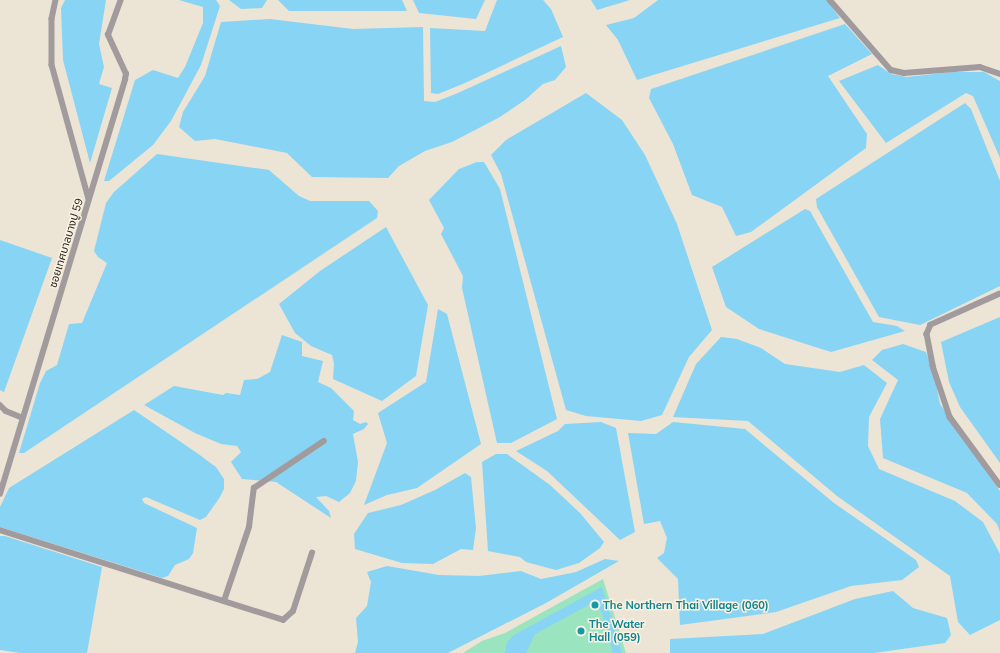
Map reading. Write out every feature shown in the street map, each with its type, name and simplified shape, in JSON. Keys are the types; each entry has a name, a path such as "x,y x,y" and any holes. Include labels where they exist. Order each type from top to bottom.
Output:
{"street":[{"path":"56,0 52,25 52,65 89,199"},
{"name":"ซอยเทศบาลบางปู 59","path":"0,494 126,74 108,35 120,0"},
{"path":"830,0 891,70 904,73 980,67 1000,74"},
{"path":"1000,294 931,325 927,334 933,366 950,417 1000,485"},
{"path":"0,405 6,411 23,418"},
{"path":"224,601 249,527 254,488 324,441"},
{"path":"0,530 278,619 287,619 293,612 312,553"}],"green space":[{"path":"603,579 626,653 463,653 482,641 505,633"}],"water":[{"path":"65,0 106,0 99,44 104,67 99,84 112,88 90,163 63,60 61,8"},
{"path":"179,0 216,0 220,6 201,65 171,121 153,145 109,181 104,181 135,80 153,70 178,78 185,67 203,23 203,7"},
{"path":"229,0 267,0 262,8 241,9"},
{"path":"278,0 402,0 407,11 289,11"},
{"path":"413,0 485,0 476,19 419,13"},
{"path":"497,0 543,0 551,9 563,37 465,83 438,94 431,93 430,28 485,31"},
{"path":"591,0 630,0 597,10"},
{"path":"658,0 827,0 840,18 637,80 618,40 606,25 634,18"},
{"path":"270,19 353,29 423,27 424,101 435,102 458,93 561,46 566,67 555,80 543,84 525,100 500,117 452,142 425,151 399,166 388,178 312,177 287,153 215,139 195,141 179,127 183,112 205,76 221,22"},
{"path":"845,24 872,54 828,76 867,134 866,148 751,232 736,236 722,207 692,195 673,144 649,98 651,89"},
{"path":"878,65 891,74 907,77 952,72 984,72 1000,81 1000,158 973,96 966,93 886,143 839,81"},
{"path":"586,93 622,120 645,155 677,224 712,330 689,357 662,415 641,421 586,416 566,410 501,174 491,155 506,140"},
{"path":"965,103 971,109 1000,181 1000,286 920,325 879,317 817,207 816,199"},
{"path":"157,154 269,170 299,196 310,201 369,201 378,211 377,218 24,453 19,453 40,383 46,371 57,365 69,324 82,323 107,263 98,257 94,251 106,203 114,192"},
{"path":"477,162 484,162 500,189 557,419 511,443 497,443 462,288 463,276 441,234 444,228 429,200 459,169"},
{"path":"805,209 810,211 873,322 897,326 905,331 831,352 759,329 726,307 712,267"},
{"path":"386,227 428,305 416,376 382,401 333,379 334,363 332,355 311,346 295,333 279,304 320,271"},
{"path":"0,240 52,258 4,392 0,390"},
{"path":"438,309 447,314 481,444 417,488 387,495 364,505 387,443 378,413 426,382"},
{"path":"1000,317 1000,463 960,407 949,382 941,342"},
{"path":"282,335 302,342 302,356 323,361 318,382 331,388 354,411 353,420 360,424 366,422 368,424 364,429 353,434 358,462 356,481 350,493 339,502 326,496 316,497 329,511 331,518 276,482 242,479 231,462 241,452 237,446 221,444 195,433 144,405 174,386 223,395 226,393 240,395 244,380 257,379 270,372"},
{"path":"721,337 737,339 761,348 785,364 840,372 864,365 887,383 869,417 868,446 879,469 955,501 983,522 1000,554 1000,620 970,635 958,622 950,576 837,496 748,421 673,417 696,364"},
{"path":"903,344 926,352 934,373 940,404 1000,491 1000,532 997,524 967,493 883,458 880,419 898,380 872,360 882,350"},
{"path":"134,410 216,467 224,479 224,489 220,497 206,517 200,520 146,497 142,499 144,503 197,528 193,553 189,559 175,565 168,576 162,578 0,527 0,507 9,488"},
{"path":"601,422 616,428 635,532 620,540 547,471 516,451 558,431 565,424"},
{"path":"673,422 745,429 834,503 916,560 919,567 902,580 851,586 776,612 680,625 678,579 657,558 664,553 667,538 660,521 644,524 628,433 656,434"},
{"path":"496,454 507,454 550,485 580,513 604,542 600,548 579,563 556,570 526,562 520,557 488,551 482,462"},
{"path":"465,473 471,477 476,528 473,550 461,549 433,564 402,563 355,549 354,534 368,513 401,505 435,490"},
{"path":"0,536 5,536 102,567 87,653 20,653 0,650"},
{"path":"605,559 619,561 546,603 448,653 355,653 358,642 356,618 367,606 371,582 367,572 387,566 439,575 479,576 521,571 541,579 576,572"},
{"path":"602,587 622,653 613,653 602,613 594,602 535,634 526,653 505,653 507,642 514,635"},
{"path":"893,591 913,608 947,618 951,635 945,643 874,653 670,653 670,639 763,634 855,599"}],"place":[{"name":"The Northern Thai Village (060)","path":"595,605"},
{"name":"The Water Hall (059)","path":"581,631"}]}
